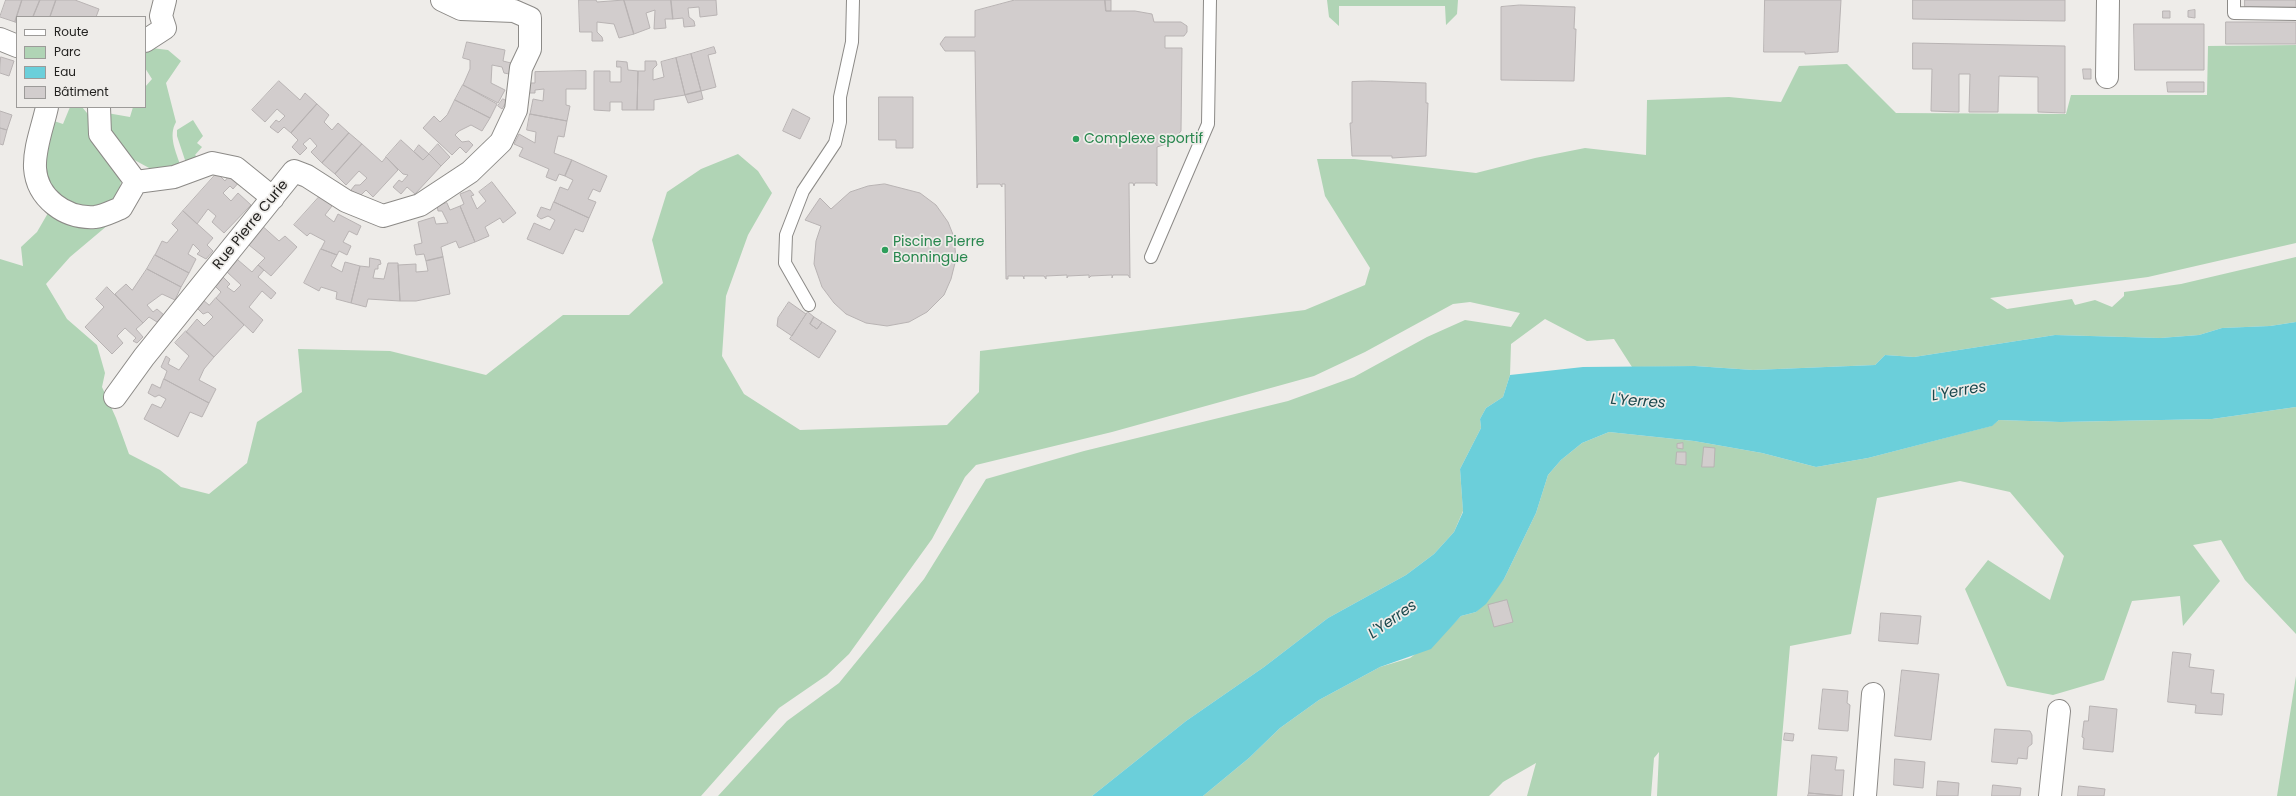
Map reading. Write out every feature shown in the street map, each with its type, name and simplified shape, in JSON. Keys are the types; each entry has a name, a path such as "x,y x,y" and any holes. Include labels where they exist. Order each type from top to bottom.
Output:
{"street":[{"path":"146,40 164,28 161,16 165,0"},
{"name":"Rue Pierre Curie","path":"115,397 144,357 294,171 307,176 346,200 383,216 420,204 470,172 501,142 516,110 521,68 530,50 530,18 514,11 461,9 442,0"},
{"path":"2107,77 2108,0"},
{"path":"0,39 16,46"},
{"path":"47,108 35,167 38,183 46,197 64,211 78,217 96,217 121,208 136,182"},
{"path":"99,108 100,134 136,182"},
{"path":"136,182 174,177 212,163 236,168 273,198"},
{"path":"1865,796 1873,694"},
{"path":"2050,796 2059,711"}],"lane":[{"path":"809,305 784,263 786,235 803,191 835,143 840,122 840,97 852,42 853,0"},
{"path":"1151,257 1208,124 1210,0"},
{"path":"2234,0 2234,13 2296,14"}],"green space":[{"path":"1327,0 1458,0 1457,14 1446,25 1445,6 1339,6 1339,26 1329,17"},
{"path":"2296,45 2296,243 2148,277 1990,298 2007,309 2072,299 2075,305 2095,300 2112,307 2124,296 2124,292 2181,284 2296,257 2296,322 2270,326 2222,328 2199,335 2160,338 2055,335 1914,357 1885,355 1875,365 1753,370 1695,366 1632,367 1614,339 1587,341 1545,319 1511,344 1510,375 1503,397 1486,408 1480,419 1481,428 1460,469 1463,511 1454,532 1434,554 1406,575 1328,618 1264,667 1186,721 1092,796 718,796 787,721 839,683 924,579 986,479 1084,451 1288,401 1354,377 1427,337 1465,320 1511,327 1520,313 1470,302 1453,304 1365,352 1314,376 1112,432 976,465 965,477 932,539 849,654 827,675 779,708 701,796 0,796 0,259 23,266 21,247 37,232 48,213 108,225 70,257 46,284 67,319 97,345 105,373 102,387 116,418 129,454 160,470 181,487 209,494 247,463 257,422 302,392 298,349 390,351 486,375 563,315 629,315 663,283 652,240 667,192 701,169 738,154 758,171 772,193 748,235 726,296 722,356 744,394 800,430 947,425 979,392 980,351 1305,310 1365,285 1370,268 1325,196 1317,159 1354,159 1476,173 1535,158 1585,148 1646,155 1647,100 1729,97 1781,102 1799,66 1847,64 1896,113 2066,114 2071,95 2207,95 2208,46"},
{"path":"152,48 168,50 181,61 166,83 176,122 173,138 175,150 181,167 151,169 127,156 111,138 107,113 130,117 133,108 146,108 146,86 152,79 146,70 146,51"},
{"path":"70,108 83,108 87,113 121,179 120,194 101,209 64,205 41,175 51,120 63,124"},
{"path":"193,120 203,136 197,143 202,147 195,155 200,159 187,166 177,136 177,130"},
{"path":"2296,407 2296,634 2245,580 2221,540 2193,545 2220,581 2183,626 2180,596 2132,601 2104,680 2053,695 2007,686 1965,589 1988,560 2050,600 2064,556 2010,492 1960,481 1877,498 1851,634 1790,646 1777,796 1657,796 1659,752 1654,758 1651,796 1527,796 1536,763 1503,782 1489,796 1203,796 1249,758 1280,728 1319,700 1380,667 1410,658 1446,631 1461,616 1476,612 1504,579 1536,513 1548,475 1561,460 1582,443 1609,432 1694,441 1762,453 1816,467 1868,458 1991,426 1999,420 2060,422 2212,419"},
{"path":"2296,676 2296,796 2277,796"}],"water":[{"name":"L'Yerres","path":"2296,322 2296,407 2212,419 2060,422 1999,420 1992,426 1868,458 1816,467 1762,453 1694,441 1609,432 1582,443 1561,460 1548,475 1536,513 1504,579 1486,604 1476,612 1461,616 1431,649 1380,667 1319,700 1280,728 1249,758 1203,796 1092,796 1186,721 1264,667 1328,618 1406,575 1434,554 1454,532 1463,512 1460,469 1481,428 1480,419 1486,408 1503,397 1510,375 1583,367 1695,366 1753,370 1875,365 1885,355 1914,357 2055,335 2160,338 2199,335 2222,328 2270,326"}],"building":[{"path":"6,0 22,0 15,22 0,17"},
{"path":"22,0 40,0 33,16 17,16"},
{"path":"40,0 56,0 50,16 33,16"},
{"path":"56,0 75,0 99,9 96,16 50,16"},
{"path":"579,0 596,0 597,2 624,0 634,34 619,38 614,24 597,22 597,32 602,37 603,41 592,41 592,32 580,32"},
{"path":"624,0 671,0 673,19 665,19 666,28 654,29 655,10 646,13 650,28 634,34"},
{"path":"671,0 716,0 717,15 700,17 699,7 688,8 689,17 694,21 695,26 684,27 683,18 673,19"},
{"name":"Complexe sportif","path":"1015,0 1105,0 1106,11 1135,11 1152,14 1154,22 1181,22 1187,26 1187,32 1184,36 1165,36 1165,48 1182,48 1181,131 1172,142 1157,147 1157,186 1155,183 1135,183 1134,186 1133,183 1129,183 1130,278 1128,275 1113,275 1112,278 1112,275 1091,276 1089,278 1089,275 1068,276 1067,278 1067,275 1046,276 1046,279 1044,276 1024,276 1024,279 1023,276 1008,276 1008,279 1006,279 1005,184 1002,184 1002,187 1000,184 978,184 977,188 975,51 945,51 940,44 945,37 975,37 975,11"},
{"path":"1105,0 1111,0 1111,11 1106,11"},
{"path":"1765,0 1841,0 1838,52 1805,54 1805,52 1764,52"},
{"path":"1913,0 2065,0 2065,21 1913,19"},
{"path":"2245,0 2296,0 2296,7 2245,7"},
{"path":"1520,5 1575,7 1574,29 1576,29 1574,81 1501,80 1501,7"},
{"path":"2195,10 2195,18 2188,17 2188,11"},
{"path":"2163,11 2170,11 2170,18 2163,18"},
{"path":"2226,22 2296,22 2296,44 2226,44"},
{"path":"2134,24 2204,24 2204,70 2135,70"},
{"path":"467,42 505,50 503,61 511,63 509,74 504,73 502,67 492,65 491,83 505,90 498,103 463,85 470,69 470,60 463,58"},
{"path":"1913,43 2065,46 2065,113 2038,112 2038,77 1999,76 1998,112 1969,112 1970,74 1959,74 1959,112 1931,111 1932,69 1913,69"},
{"path":"714,47 716,53 708,55 716,87 701,91 691,54"},
{"path":"691,54 701,91 685,95 676,58"},
{"path":"1,57 14,61 9,76 0,73"},
{"path":"676,58 685,95 654,100 654,110 637,110 638,71 645,71 645,61 656,61 657,65 653,69 653,80 664,77 661,62"},
{"path":"617,61 627,62 628,70 638,71 637,110 622,110 622,102 610,102 610,111 594,110 594,71 610,71 610,82 621,82 621,67 617,67"},
{"path":"2083,69 2091,69 2091,79 2084,79"},
{"path":"586,71 586,89 566,89 566,105 570,106 567,121 530,114 533,99 543,101 544,89 535,90 535,93 526,93 526,83 535,83 535,72"},
{"path":"279,81 300,100 305,93 317,104 291,133 284,127 278,133 270,127 276,120 279,122 285,116 277,109 265,122 252,110"},
{"path":"1371,81 1426,83 1426,103 1428,103 1426,156 1392,158 1392,156 1352,156 1350,123 1352,123 1352,82"},
{"path":"2167,82 2204,82 2204,92 2168,92"},
{"path":"463,85 497,104 490,118 455,100"},
{"path":"701,91 703,99 688,103 685,95"},
{"path":"879,97 913,97 913,148 896,148 896,140 879,140"},
{"path":"503,99 507,101 502,109 498,106"},
{"path":"455,100 490,118 482,131 471,125 459,131 455,135 462,142 469,141 473,145 466,153 460,147 452,155 423,128 434,116 440,122 447,115"},
{"path":"317,104 329,115 324,122 332,130 338,123 349,133 322,163 311,152 317,146 310,138 303,144 307,148 300,155 292,147 298,140 291,133"},
{"path":"793,109 810,118 800,139 783,131"},
{"path":"0,111 12,115 7,130 0,128"},
{"path":"530,114 567,121 564,137 558,136 554,153 572,160 565,176 559,174 556,181 546,177 549,169 519,156 523,148 514,144 519,134 535,143 536,132 527,130"},
{"path":"0,128 7,130 3,145 0,144"},
{"path":"349,133 362,144 335,174 322,163"},
{"path":"401,140 423,160 429,154 441,166 415,194 407,187 401,194 393,187 399,180 402,182 408,175 403,174 386,157"},
{"path":"362,144 382,162 386,157 398,170 373,197 366,190 359,197 351,190 355,185 360,185 367,178 359,171 346,185 335,174"},
{"path":"438,144 450,157 441,166 429,154"},
{"path":"419,145 429,154 423,160 414,152"},
{"path":"572,160 607,176 600,192 593,189 588,199 596,202 589,218 554,202 560,187 568,190 573,180 565,176"},
{"path":"217,173 225,181 231,173 240,181 233,189 230,186 223,193 231,201 238,193 251,205 224,233 212,222 216,216 208,209 197,224 183,211"},
{"path":"492,182 516,213 503,223 500,218 485,227 489,236 475,242 460,206 464,204 460,194 470,190 474,195 471,196 477,209 486,201 479,192"},
{"name":"Piscine Pierre Bonningue","path":"885,184 920,193 936,205 948,222 954,237 956,259 951,279 944,295 927,312 909,322 887,326 866,323 846,314 834,303 822,287 814,264 816,241 821,226 805,220 820,198 831,209 850,192 868,186"},
{"path":"320,196 332,206 325,215 334,222 338,214 361,226 357,235 349,231 343,242 351,246 347,255 339,251 337,255 321,249 325,241 310,233 307,236 294,225"},
{"path":"554,202 589,218 583,232 575,229 563,254 527,239 534,223 550,230 555,220 548,216 541,219 537,216 541,207 550,210"},
{"path":"447,203 450,210 460,206 475,242 459,248 456,241 441,247 443,257 426,261 424,254 416,255 414,245 422,243 418,222 434,217 436,224 448,223 442,211 438,211 437,206"},
{"path":"183,211 213,238 207,245 213,251 206,259 197,254 200,251 193,244 188,254 196,259 189,273 155,255 162,241 167,243 178,230 172,224"},
{"path":"259,223 279,241 285,236 297,247 271,276 258,265 265,258 244,241"},
{"path":"321,249 337,255 331,266 342,272 345,262 360,266 351,303 336,299 337,292 321,287 319,291 304,283"},
{"path":"155,255 189,273 181,287 147,269"},
{"path":"443,257 450,294 416,301 400,301 398,265 416,264 416,272 428,271 426,261"},
{"path":"370,258 380,260 381,264 378,265 378,269 375,269 373,278 384,279 388,263 398,263 400,301 368,299 366,307 351,303 360,266 369,267"},
{"path":"238,260 252,272 258,265 264,270 258,277 276,293 271,299 262,291 249,307 263,320 253,333 216,298 221,292 215,286 223,277 230,284 227,287 234,292 241,285 227,272"},
{"path":"147,269 181,287 175,300 162,294 147,305 153,312 157,309 164,315 157,322 149,317 143,323 115,294 126,284 132,290"},
{"path":"107,287 143,323 136,329 143,337 137,343 133,341 136,338 125,328 117,336 123,343 112,354 85,327 104,307 96,299"},
{"path":"216,298 244,325 214,357 186,332 197,319 204,326 213,317 208,312 203,314 197,308 203,300 209,305"},
{"path":"789,302 806,314 792,336 777,326 778,318"},
{"path":"808,312 814,317 810,324 817,329 822,322 836,331 819,358 790,339"},
{"path":"814,317 822,322 817,329 810,324"},
{"path":"186,331 214,357 204,369 199,380 216,389 209,403 164,379 167,371 161,367 166,356 170,359 168,364 179,370 189,356 175,343"},
{"path":"164,379 209,403 202,417 190,412 178,437 144,419 152,404 161,408 166,399 159,395 155,397 148,393 152,384 160,388"},
{"path":"1683,443 1683,449 1677,448 1677,444"},
{"path":"1704,447 1715,448 1714,467 1702,467"},
{"path":"1677,452 1686,452 1686,465 1676,464"},
{"path":"1507,600 1513,622 1494,627 1488,605"},
{"path":"1881,613 1921,616 1918,644 1879,641"},
{"path":"2173,652 2191,654 2189,667 2214,670 2211,693 2224,694 2222,715 2195,713 2196,705 2168,702"},
{"path":"1902,670 1939,674 1931,740 1895,736"},
{"path":"1823,689 1848,691 1847,703 1850,705 1848,731 1819,729"},
{"path":"2090,706 2117,709 2113,752 2083,749 2084,738 2082,737 2084,721 2088,721"},
{"path":"1995,729 2030,731 2032,735 2032,744 2028,747 2027,759 2018,758 2017,764 1992,762"},
{"path":"1785,733 1794,734 1793,741 1784,740"},
{"path":"1812,755 1837,757 1835,770 1844,770 1842,796 1809,793"},
{"path":"1895,759 1925,762 1923,788 1894,785"},
{"path":"1938,781 1959,783 1958,796 1937,796"},
{"path":"1993,785 2021,788 2020,796 1992,796"},
{"path":"2079,786 2105,789 2104,796 2078,796"},
{"path":"1809,793 1842,796 1808,796"}],"place":[{"name":"Complexe sportif","path":"1076,139"},
{"name":"Piscine Pierre Bonningue","path":"885,250"}]}
